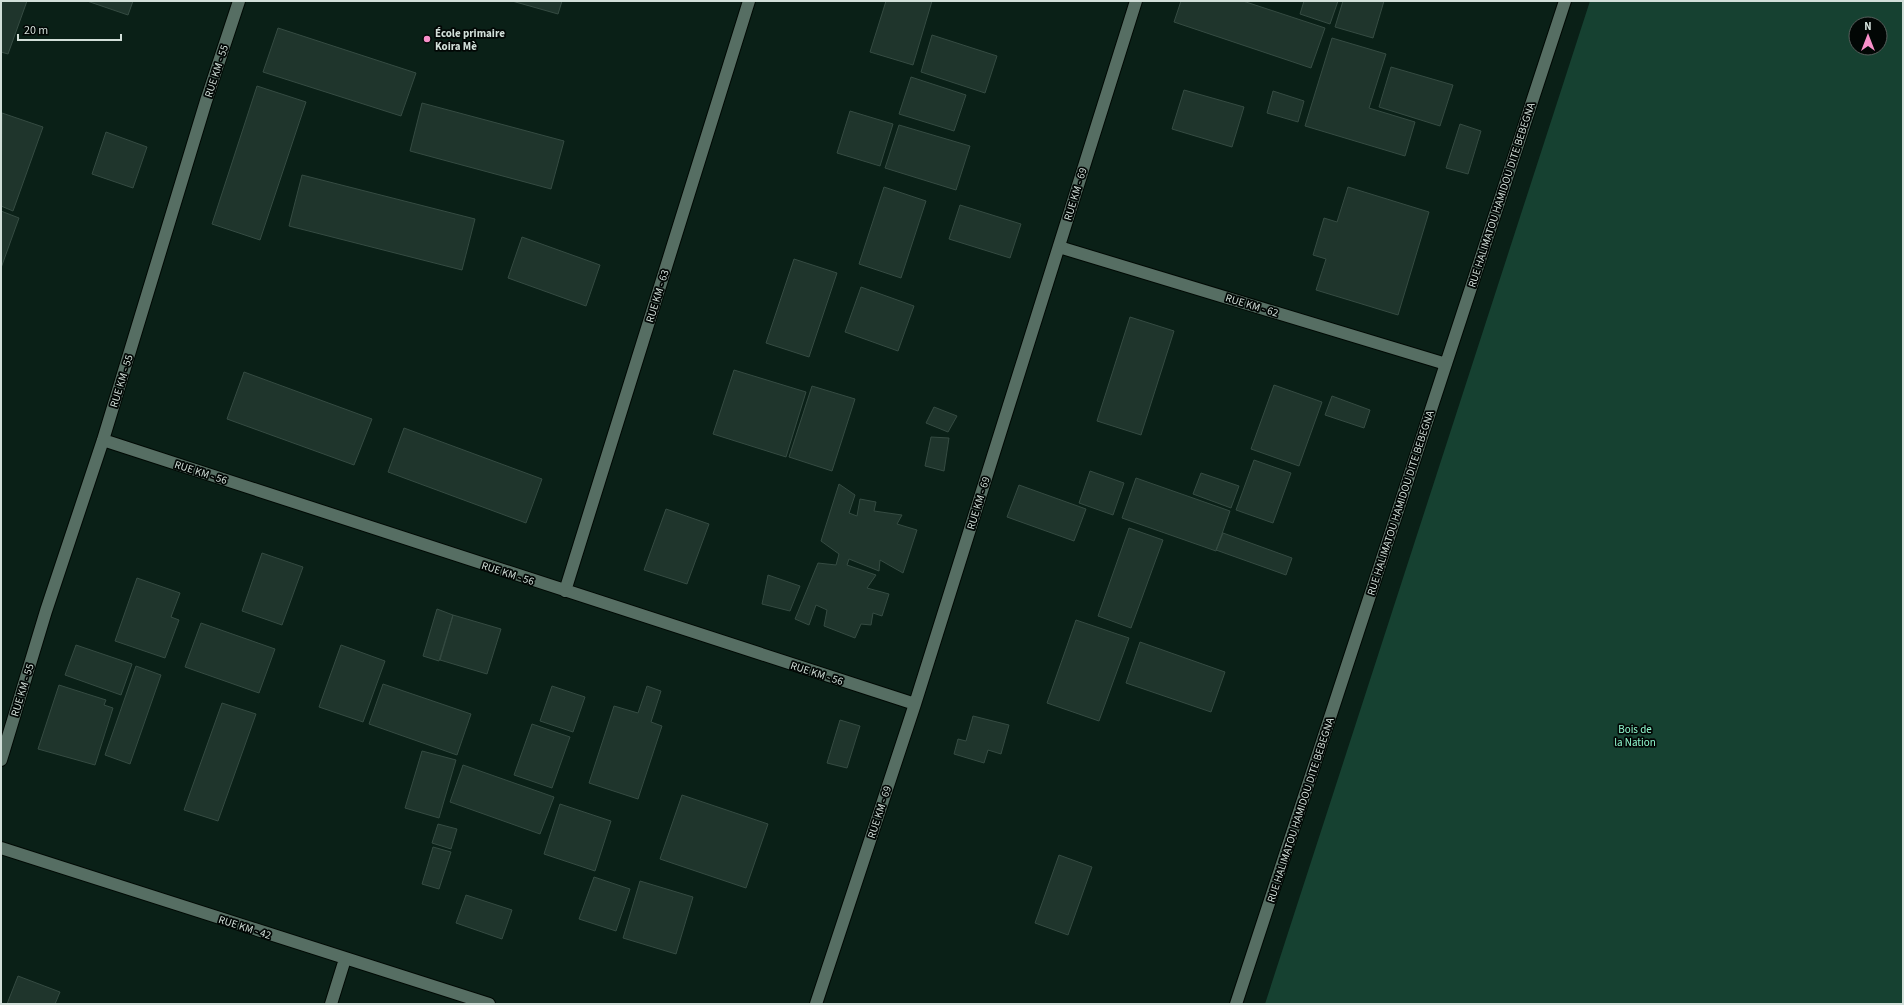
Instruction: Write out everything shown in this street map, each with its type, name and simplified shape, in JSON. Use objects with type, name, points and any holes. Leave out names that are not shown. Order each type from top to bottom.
[{"type":"street","name":"RUE KM - 55","points":[[1,760],[46,611],[103,440],[206,101],[239,1]]},
{"type":"street","name":"RUE KM - 63","points":[[565,591],[749,1]]},
{"type":"street","name":"RUE KM - 69","points":[[816,1004],[915,704],[1136,1]]},
{"type":"street","name":"RUE HALIMATOU HAMIDOU DITE BEBEGNA","points":[[1236,1004],[1565,1]]},
{"type":"street","name":"RUE KM - 62","points":[[1059,246],[1446,364]]},
{"type":"street","name":"RUE KM - 56","points":[[103,440],[915,704]]},
{"type":"street","name":"RUE KM - 42","points":[[1,848],[489,1004]]},
{"type":"street","points":[[331,1004],[345,959]]},
{"type":"green space","name":"Bois de la Nation","points":[[1590,1],[1903,1],[1903,1004],[1265,1004]]},
{"type":"building","points":[[1,1],[27,1],[8,54],[1,52]]},
{"type":"building","points":[[87,1],[133,1],[128,15]]},
{"type":"building","points":[[512,1],[562,1],[558,14]]},
{"type":"building","points":[[886,1],[932,1],[913,65],[870,52]]},
{"type":"building","points":[[1181,1],[1243,1],[1325,28],[1311,68],[1174,22]]},
{"type":"building","points":[[1304,1],[1338,1],[1330,24],[1300,14]]},
{"type":"building","points":[[1343,1],[1384,1],[1373,38],[1335,27]]},
{"type":"building","points":[[278,28],[416,73],[401,116],[263,72]]},
{"type":"building","points":[[932,35],[997,56],[985,93],[921,72]]},
{"type":"building","points":[[1332,38],[1386,54],[1369,108],[1415,122],[1405,156],[1305,126]]},
{"type":"building","points":[[1391,67],[1453,85],[1440,126],[1379,107]]},
{"type":"building","points":[[911,77],[966,95],[954,131],[899,114]]},
{"type":"building","points":[[257,86],[306,102],[260,240],[212,224]]},
{"type":"building","points":[[1184,90],[1244,107],[1232,147],[1172,129]]},
{"type":"building","points":[[1273,91],[1304,101],[1298,122],[1267,113]]},
{"type":"building","points":[[422,103],[564,141],[551,189],[410,151]]},
{"type":"building","points":[[850,111],[893,124],[880,166],[837,153]]},
{"type":"building","points":[[2,113],[43,127],[13,211],[1,206]]},
{"type":"building","points":[[1460,124],[1481,131],[1468,174],[1446,168]]},
{"type":"building","points":[[899,125],[970,146],[956,190],[885,168]]},
{"type":"building","points":[[106,132],[147,147],[133,188],[92,174]]},
{"type":"building","points":[[302,175],[475,219],[462,270],[289,226]]},
{"type":"building","points":[[884,187],[926,201],[901,278],[859,264]]},
{"type":"building","points":[[1348,187],[1429,212],[1398,315],[1316,290],[1326,259],[1313,255],[1324,218],[1337,222]]},
{"type":"building","points":[[960,205],[1021,224],[1010,258],[949,239]]},
{"type":"building","points":[[1,211],[19,218],[1,268]]},
{"type":"building","points":[[522,237],[600,265],[586,306],[508,278]]},
{"type":"building","points":[[794,259],[837,273],[809,357],[766,343]]},
{"type":"building","points":[[861,287],[914,306],[898,351],[845,332]]},
{"type":"building","points":[[1130,317],[1174,331],[1141,435],[1097,421]]},
{"type":"building","points":[[734,370],[806,392],[786,457],[713,434]]},
{"type":"building","points":[[244,372],[372,419],[354,465],[227,419]]},
{"type":"building","points":[[1274,385],[1322,402],[1299,466],[1251,449]]},
{"type":"building","points":[[812,386],[855,399],[832,471],[789,457]]},
{"type":"building","points":[[1332,396],[1370,410],[1364,428],[1325,415]]},
{"type":"building","points":[[934,407],[957,416],[948,432],[926,423]]},
{"type":"building","points":[[404,428],[542,479],[526,523],[388,472]]},
{"type":"building","points":[[931,437],[949,438],[944,471],[925,466]]},
{"type":"building","points":[[1254,460],[1291,473],[1273,523],[1236,510]]},
{"type":"building","points":[[1090,471],[1124,483],[1113,515],[1079,503]]},
{"type":"building","points":[[1201,473],[1239,486],[1231,508],[1193,494]]},
{"type":"building","points":[[1136,478],[1230,511],[1216,551],[1122,518]]},
{"type":"building","points":[[839,484],[855,495],[849,513],[857,516],[860,499],[876,502],[874,511],[902,515],[897,524],[917,530],[903,573],[880,560],[879,571],[849,559],[847,565],[876,575],[867,588],[889,594],[882,616],[873,613],[871,625],[861,624],[855,638],[824,626],[827,610],[816,605],[809,625],[795,619],[818,563],[836,565],[839,554],[821,541]]},
{"type":"building","points":[[1019,485],[1086,509],[1074,541],[1007,517]]},
{"type":"building","points":[[666,509],[709,524],[687,584],[644,570]]},
{"type":"building","points":[[1129,528],[1163,540],[1131,628],[1098,616]]},
{"type":"building","points":[[1223,533],[1292,558],[1286,575],[1216,550]]},
{"type":"building","points":[[262,553],[303,567],[282,625],[242,611]]},
{"type":"building","points":[[768,575],[800,586],[790,611],[762,604]]},
{"type":"building","points":[[137,578],[180,593],[171,617],[179,620],[165,658],[115,641]]},
{"type":"building","points":[[437,609],[453,615],[439,661],[423,656]]},
{"type":"building","points":[[453,615],[501,629],[487,674],[440,660]]},
{"type":"building","points":[[1076,620],[1129,638],[1099,721],[1047,703]]},
{"type":"building","points":[[201,623],[275,649],[259,693],[185,667]]},
{"type":"building","points":[[1140,642],[1225,672],[1211,712],[1126,683]]},
{"type":"building","points":[[76,645],[132,664],[121,695],[65,675]]},
{"type":"building","points":[[341,645],[385,661],[363,722],[319,707]]},
{"type":"building","points":[[136,666],[161,675],[130,764],[105,755]]},
{"type":"building","points":[[383,684],[471,714],[457,755],[369,724]]},
{"type":"building","points":[[59,685],[106,700],[104,705],[113,708],[95,765],[38,749]]},
{"type":"building","points":[[552,686],[585,697],[573,732],[540,721]]},
{"type":"building","points":[[647,686],[661,691],[651,722],[662,726],[638,799],[589,783],[614,706],[638,713]]},
{"type":"building","points":[[222,703],[256,714],[218,821],[184,810]]},
{"type":"building","points":[[973,716],[1009,725],[1001,754],[988,750],[984,763],[954,754],[958,739],[966,741]]},
{"type":"building","points":[[840,720],[860,726],[847,768],[827,763]]},
{"type":"building","points":[[532,724],[570,737],[552,788],[514,775]]},
{"type":"building","points":[[422,751],[456,760],[439,818],[405,808]]},
{"type":"building","points":[[463,765],[554,797],[540,834],[450,802]]},
{"type":"building","points":[[682,795],[768,824],[746,888],[660,859]]},
{"type":"building","points":[[560,804],[611,821],[595,871],[544,854]]},
{"type":"building","points":[[438,824],[457,829],[451,849],[432,843]]},
{"type":"building","points":[[433,847],[451,852],[439,889],[422,884]]},
{"type":"building","points":[[1059,855],[1092,867],[1068,935],[1035,923]]},
{"type":"building","points":[[594,877],[630,889],[616,931],[579,919]]},
{"type":"building","points":[[640,881],[693,897],[676,954],[623,938]]},
{"type":"building","points":[[466,895],[512,910],[502,939],[456,923]]},
{"type":"building","points":[[18,976],[60,992],[55,1004],[7,1004]]},
{"type":"place","name":"École primaire Koira Mè","points":[[427,39]]}]
